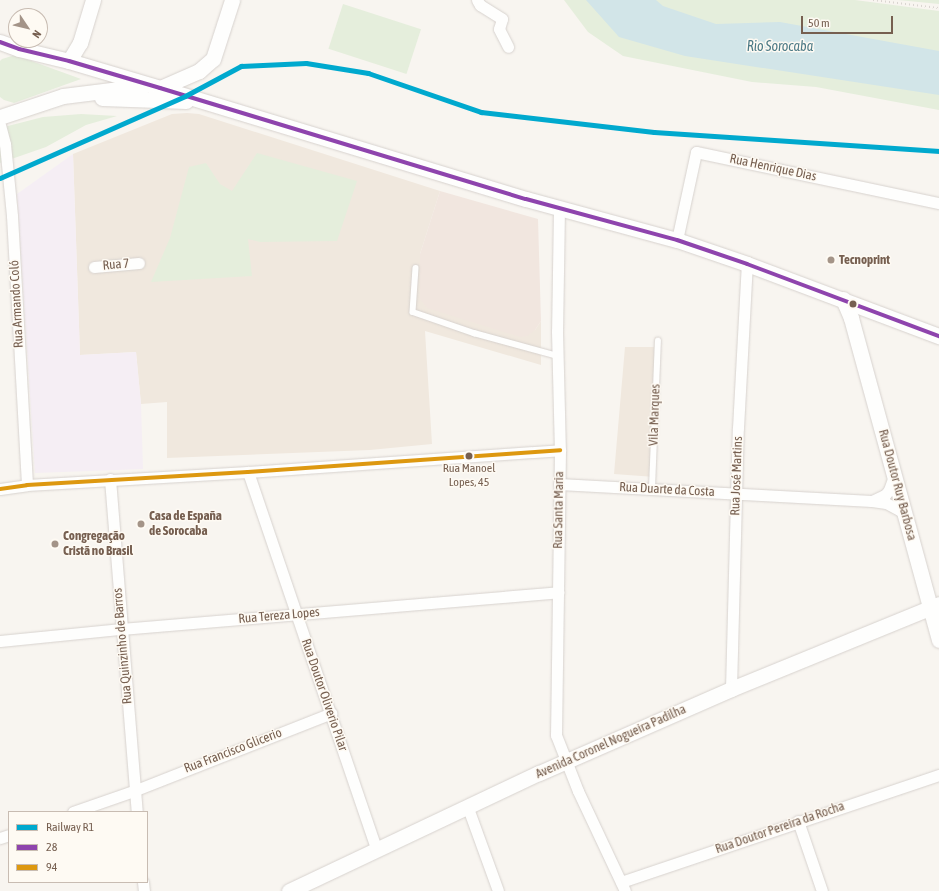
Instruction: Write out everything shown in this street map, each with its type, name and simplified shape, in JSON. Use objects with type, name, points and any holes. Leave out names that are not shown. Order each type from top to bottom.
[{"type":"main road","points":[[69,61],[80,43],[93,0]]},
{"type":"main road","points":[[201,101],[192,84],[199,71],[213,59],[232,0]]},
{"type":"main road","points":[[0,42],[19,49],[69,61],[154,86],[559,208],[677,240],[843,299],[939,336]]},
{"type":"main road","points":[[0,51],[19,49]]},
{"type":"main road","points":[[0,117],[63,96],[154,86],[199,71]]},
{"type":"main road","points":[[63,96],[172,102],[201,101]]},
{"type":"main road","name":"Rua Doutor Ruy Barbosa","points":[[843,299],[848,309],[894,476],[935,606],[939,640]]},
{"type":"main road","points":[[854,330],[858,318],[866,312],[873,311]]},
{"type":"main road","name":"Avenida Coronel Nogueira Padilha","points":[[289,891],[566,762],[730,689],[935,606]]},
{"type":"street","points":[[477,0],[480,5],[502,19],[499,29],[508,47]]},
{"type":"street","name":"Rua Armando Coló","points":[[0,125],[5,144],[12,216],[27,485]]},
{"type":"street","name":"Rua Henrique Dias","points":[[677,240],[696,152],[939,203]]},
{"type":"street","name":"Rua Santa Maria","points":[[559,208],[558,356],[560,450],[556,735],[566,762],[623,887]]},
{"type":"street","name":"Rua 7","points":[[94,267],[139,263]]},
{"type":"street","name":"Rua José Martins","points":[[730,689],[736,493],[747,264]]},
{"type":"street","points":[[0,489],[27,485],[110,479],[248,472],[560,450]]},
{"type":"street","name":"Rua Doutor Oliverio Pilar","points":[[248,472],[377,850]]},
{"type":"street","points":[[872,501],[879,499],[889,490],[894,476]]},
{"type":"street","name":"Rua Quinzinho de Barros","points":[[110,479],[137,811]]},
{"type":"street","name":"Rua Duarte da Costa","points":[[559,484],[872,501],[890,504],[906,513]]},
{"type":"street","name":"Rua Tereza Lopes","points":[[0,642],[121,629],[558,592]]},
{"type":"street","name":"Rua Francisco Glicerio","points":[[76,811],[136,790],[331,713]]},
{"type":"street","name":"Rua Doutor Pereira da Rocha","points":[[623,887],[798,821],[939,774]]},
{"type":"street","points":[[468,808],[498,891]]},
{"type":"street","points":[[798,821],[822,891]]},
{"type":"lane","points":[[416,268],[413,312],[474,333],[558,356]]},
{"type":"lane","name":"Vila Marques","points":[[652,488],[658,341]]},
{"type":"path","points":[[873,0],[939,8]]},
{"type":"shaded area","points":[[172,114],[199,114],[440,191],[420,254],[535,330],[541,321],[541,365],[425,331],[432,444],[370,450],[167,458],[167,402],[141,404],[136,352],[80,355],[73,154]]},
{"type":"shaded area","points":[[73,154],[80,355],[136,352],[141,404],[143,469],[35,473],[17,194]]},
{"type":"shaded area","points":[[440,191],[538,219],[541,321],[535,330],[527,336],[520,337],[427,308],[420,299],[420,254]]},
{"type":"shaded area","points":[[655,337],[661,338],[655,477],[614,474],[625,347],[654,347]]},
{"type":"green space","points":[[564,0],[855,0],[939,11],[939,110],[816,87],[752,82],[623,56],[588,32]]},
{"type":"green space","points":[[898,0],[939,0],[939,4]]},
{"type":"green space","points":[[343,4],[421,29],[406,74],[328,49]]},
{"type":"green space","points":[[15,55],[81,79],[14,103],[4,100],[0,97],[0,61]]},
{"type":"green space","points":[[81,114],[117,116],[86,125],[46,147],[0,163],[0,128],[43,117]]},
{"type":"green space","points":[[257,153],[357,181],[337,241],[260,242],[248,239],[252,276],[151,282],[170,238],[189,167],[206,163],[220,184],[232,191]]},
{"type":"water","name":"Rio Sorocaba","points":[[586,0],[656,0],[663,6],[716,24],[780,22],[939,51],[939,95],[685,56],[619,37]]},
{"type":"rail line","name":"R1","points":[[0,178],[185,96],[241,66],[306,63],[368,73],[481,112],[654,132],[939,151]]},
{"type":"transit line","name":"28","points":[[0,42],[19,49],[69,61],[160,88],[526,199],[677,240],[747,264],[939,336]]},
{"type":"transit line","name":"94","points":[[0,489],[27,485],[248,472],[560,450]]},
{"type":"place","name":"Tecnoprint","points":[[831,260]]},
{"type":"place","name":"Rua Manoel Lopes, 45","points":[[469,456]]},
{"type":"place","name":"Casa de España de Sorocaba","points":[[141,524]]},
{"type":"place","name":"Congregação Cristã no Brasil","points":[[55,544]]}]
